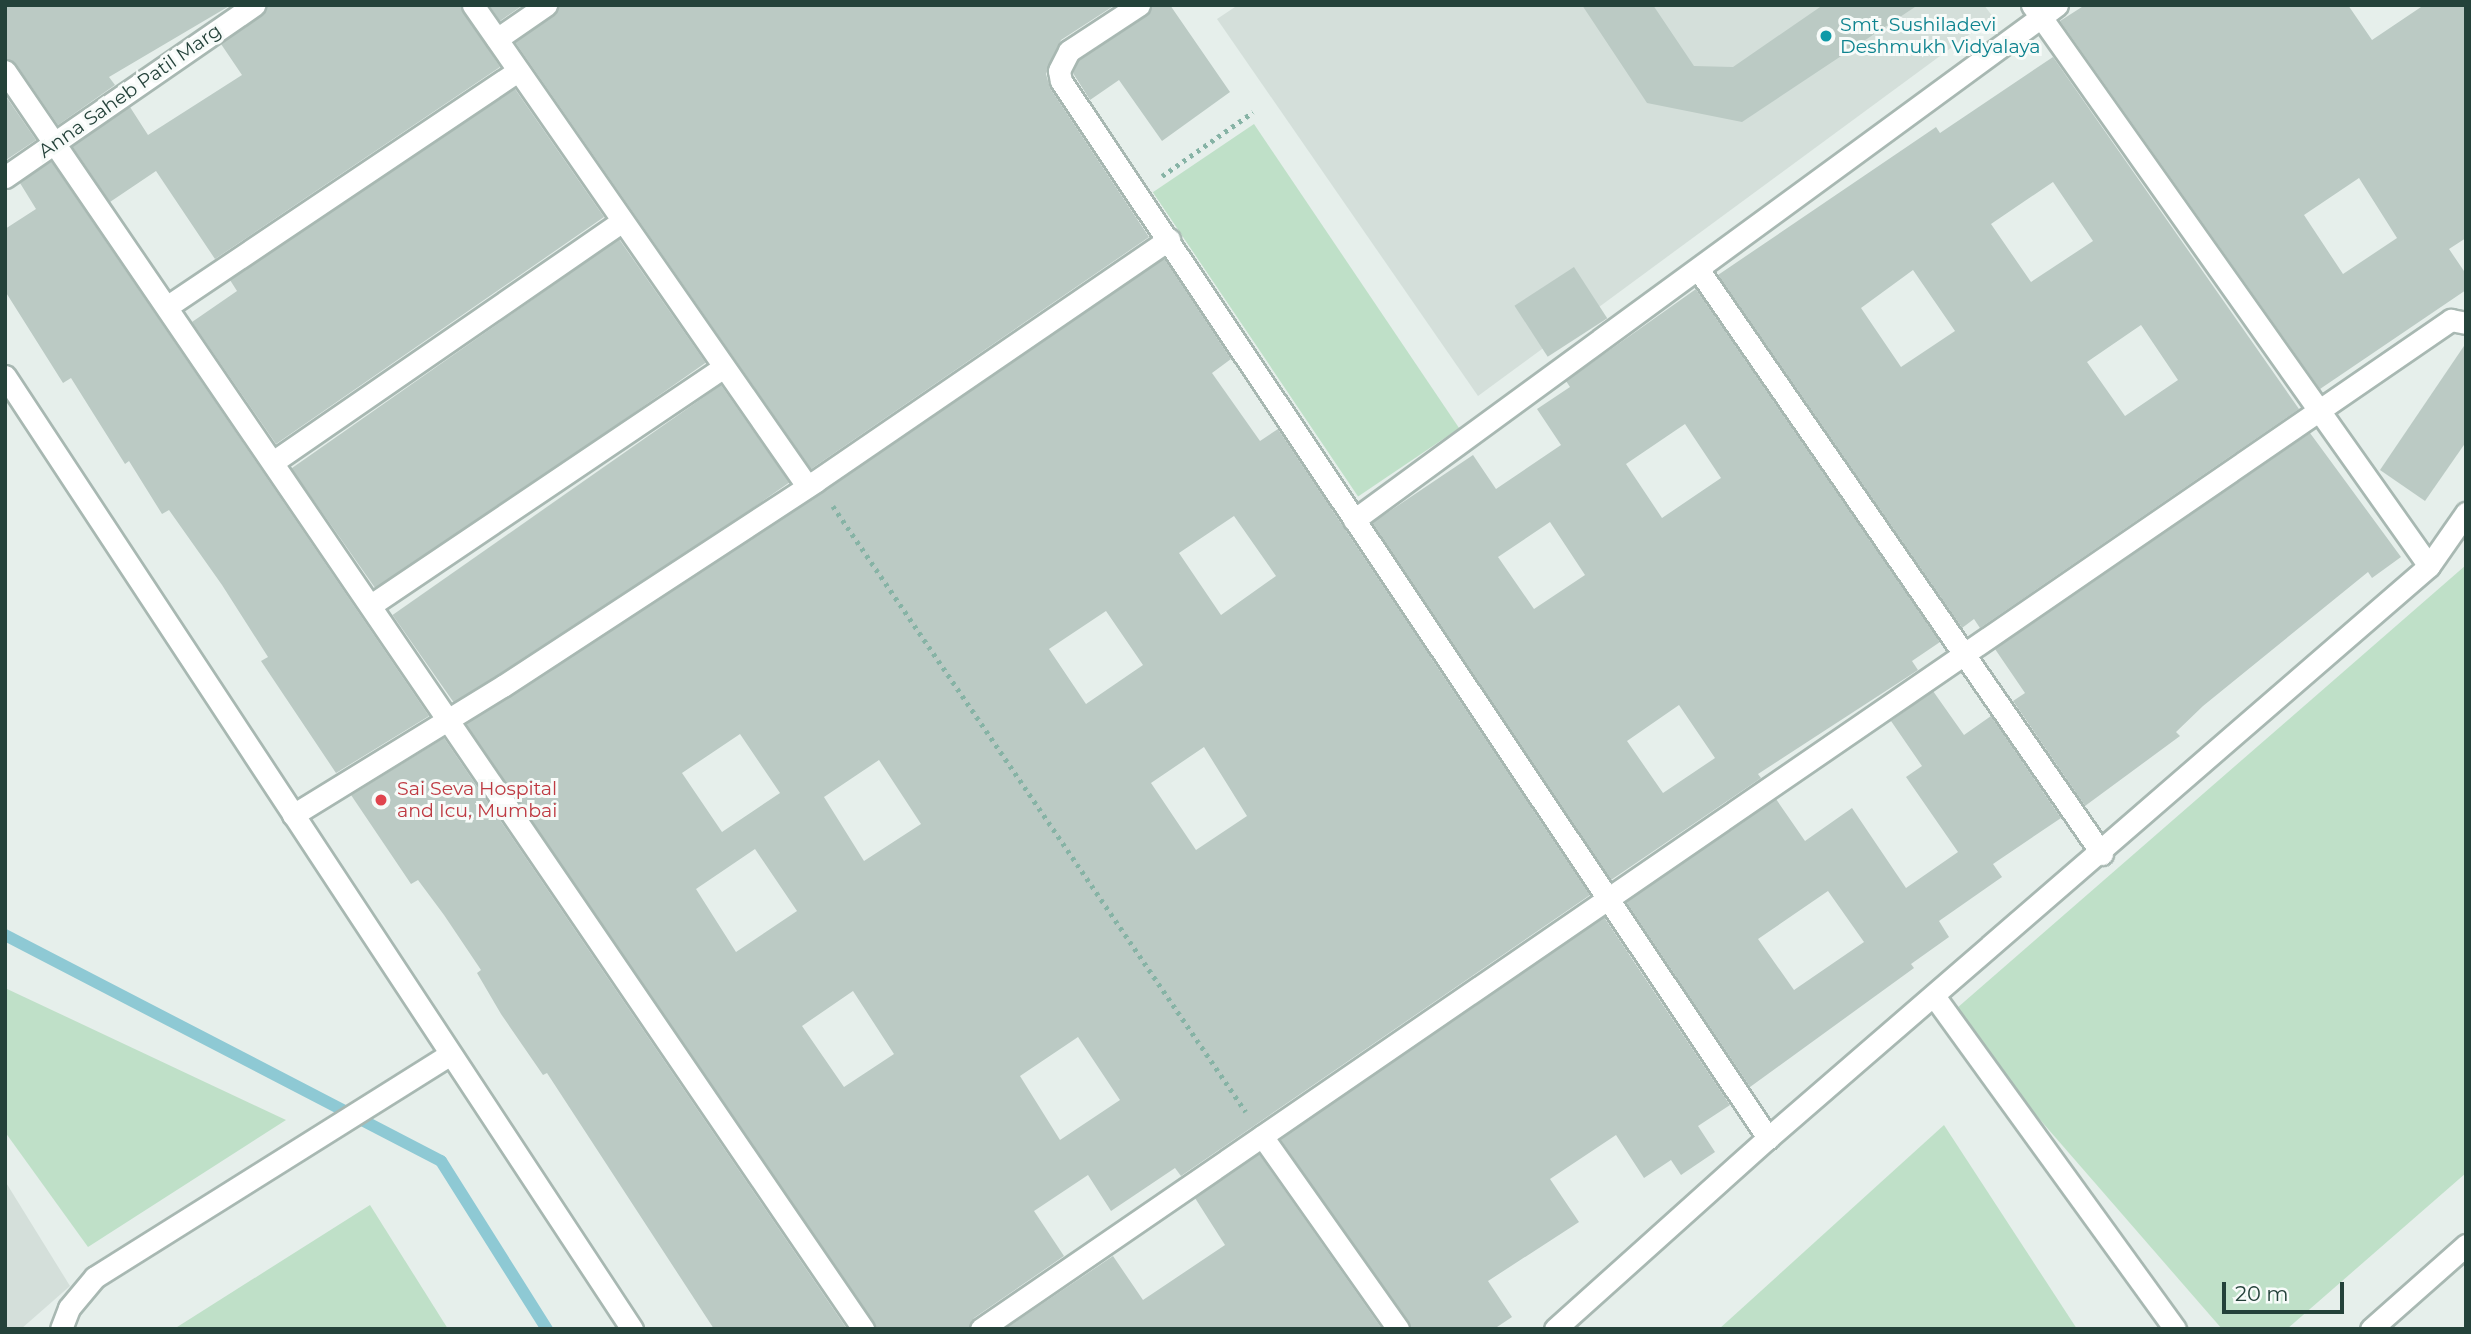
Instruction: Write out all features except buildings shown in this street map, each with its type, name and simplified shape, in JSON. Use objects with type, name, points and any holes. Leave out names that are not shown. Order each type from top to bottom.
[{"type":"street","name":"Anna Saheb Patil Marg","points":[[5,177],[254,5]]},
{"type":"street","points":[[472,5],[722,368],[812,484]]},
{"type":"street","points":[[497,39],[546,5]]},
{"type":"street","points":[[1139,5],[1069,51],[1059,71],[1061,81],[1169,239],[1353,520],[1610,898],[1768,1138]]},
{"type":"street","points":[[1353,520],[1698,269],[2043,9],[2317,412],[2429,566]]},
{"type":"street","points":[[5,71],[168,306],[863,1329]]},
{"type":"street","points":[[168,306],[518,71]]},
{"type":"street","points":[[273,462],[622,221]]},
{"type":"street","points":[[293,815],[449,719],[812,484],[1169,239]]},
{"type":"street","points":[[1698,269],[2102,853]]},
{"type":"street","points":[[981,1329],[2451,320],[2466,323]]},
{"type":"street","points":[[371,605],[722,368]]},
{"type":"street","points":[[5,376],[632,1329]]},
{"type":"street","points":[[1555,1329],[1768,1138],[2102,853],[2429,566],[2466,513]]},
{"type":"street","points":[[1934,996],[2175,1329]]},
{"type":"street","points":[[61,1329],[69,1308],[95,1277],[341,1126],[450,1054]]},
{"type":"street","points":[[1262,1136],[1398,1329]]},
{"type":"street","points":[[2371,1329],[2466,1245]]},
{"type":"path","points":[[1137,193],[1253,112]]},
{"type":"path","points":[[812,484],[1262,1136]]},
{"type":"shaded area","points":[[1238,5],[1984,5],[1993,17],[1478,396],[1217,19]]},
{"type":"shaded area","points":[[5,1181],[70,1286],[21,1329],[5,1329]]},
{"type":"green space","points":[[1254,124],[1459,428],[1358,496],[1153,192]]},
{"type":"green space","points":[[2466,565],[2466,1173],[2287,1329],[2222,1329],[1949,1015]]},
{"type":"green space","points":[[5,988],[286,1120],[88,1247],[5,1132]]},
{"type":"green space","points":[[1944,1125],[2077,1329],[1719,1329]]},
{"type":"green space","points":[[370,1205],[448,1329],[174,1329]]},
{"type":"waterway","points":[[5,935],[441,1161],[547,1329]]},
{"type":"place","name":"Smt. Sushiladevi Deshmukh Vidyalaya","points":[[1826,36]]},
{"type":"place","name":"Sai Seva Hospital and Icu, Mumbai","points":[[381,800]]}]
